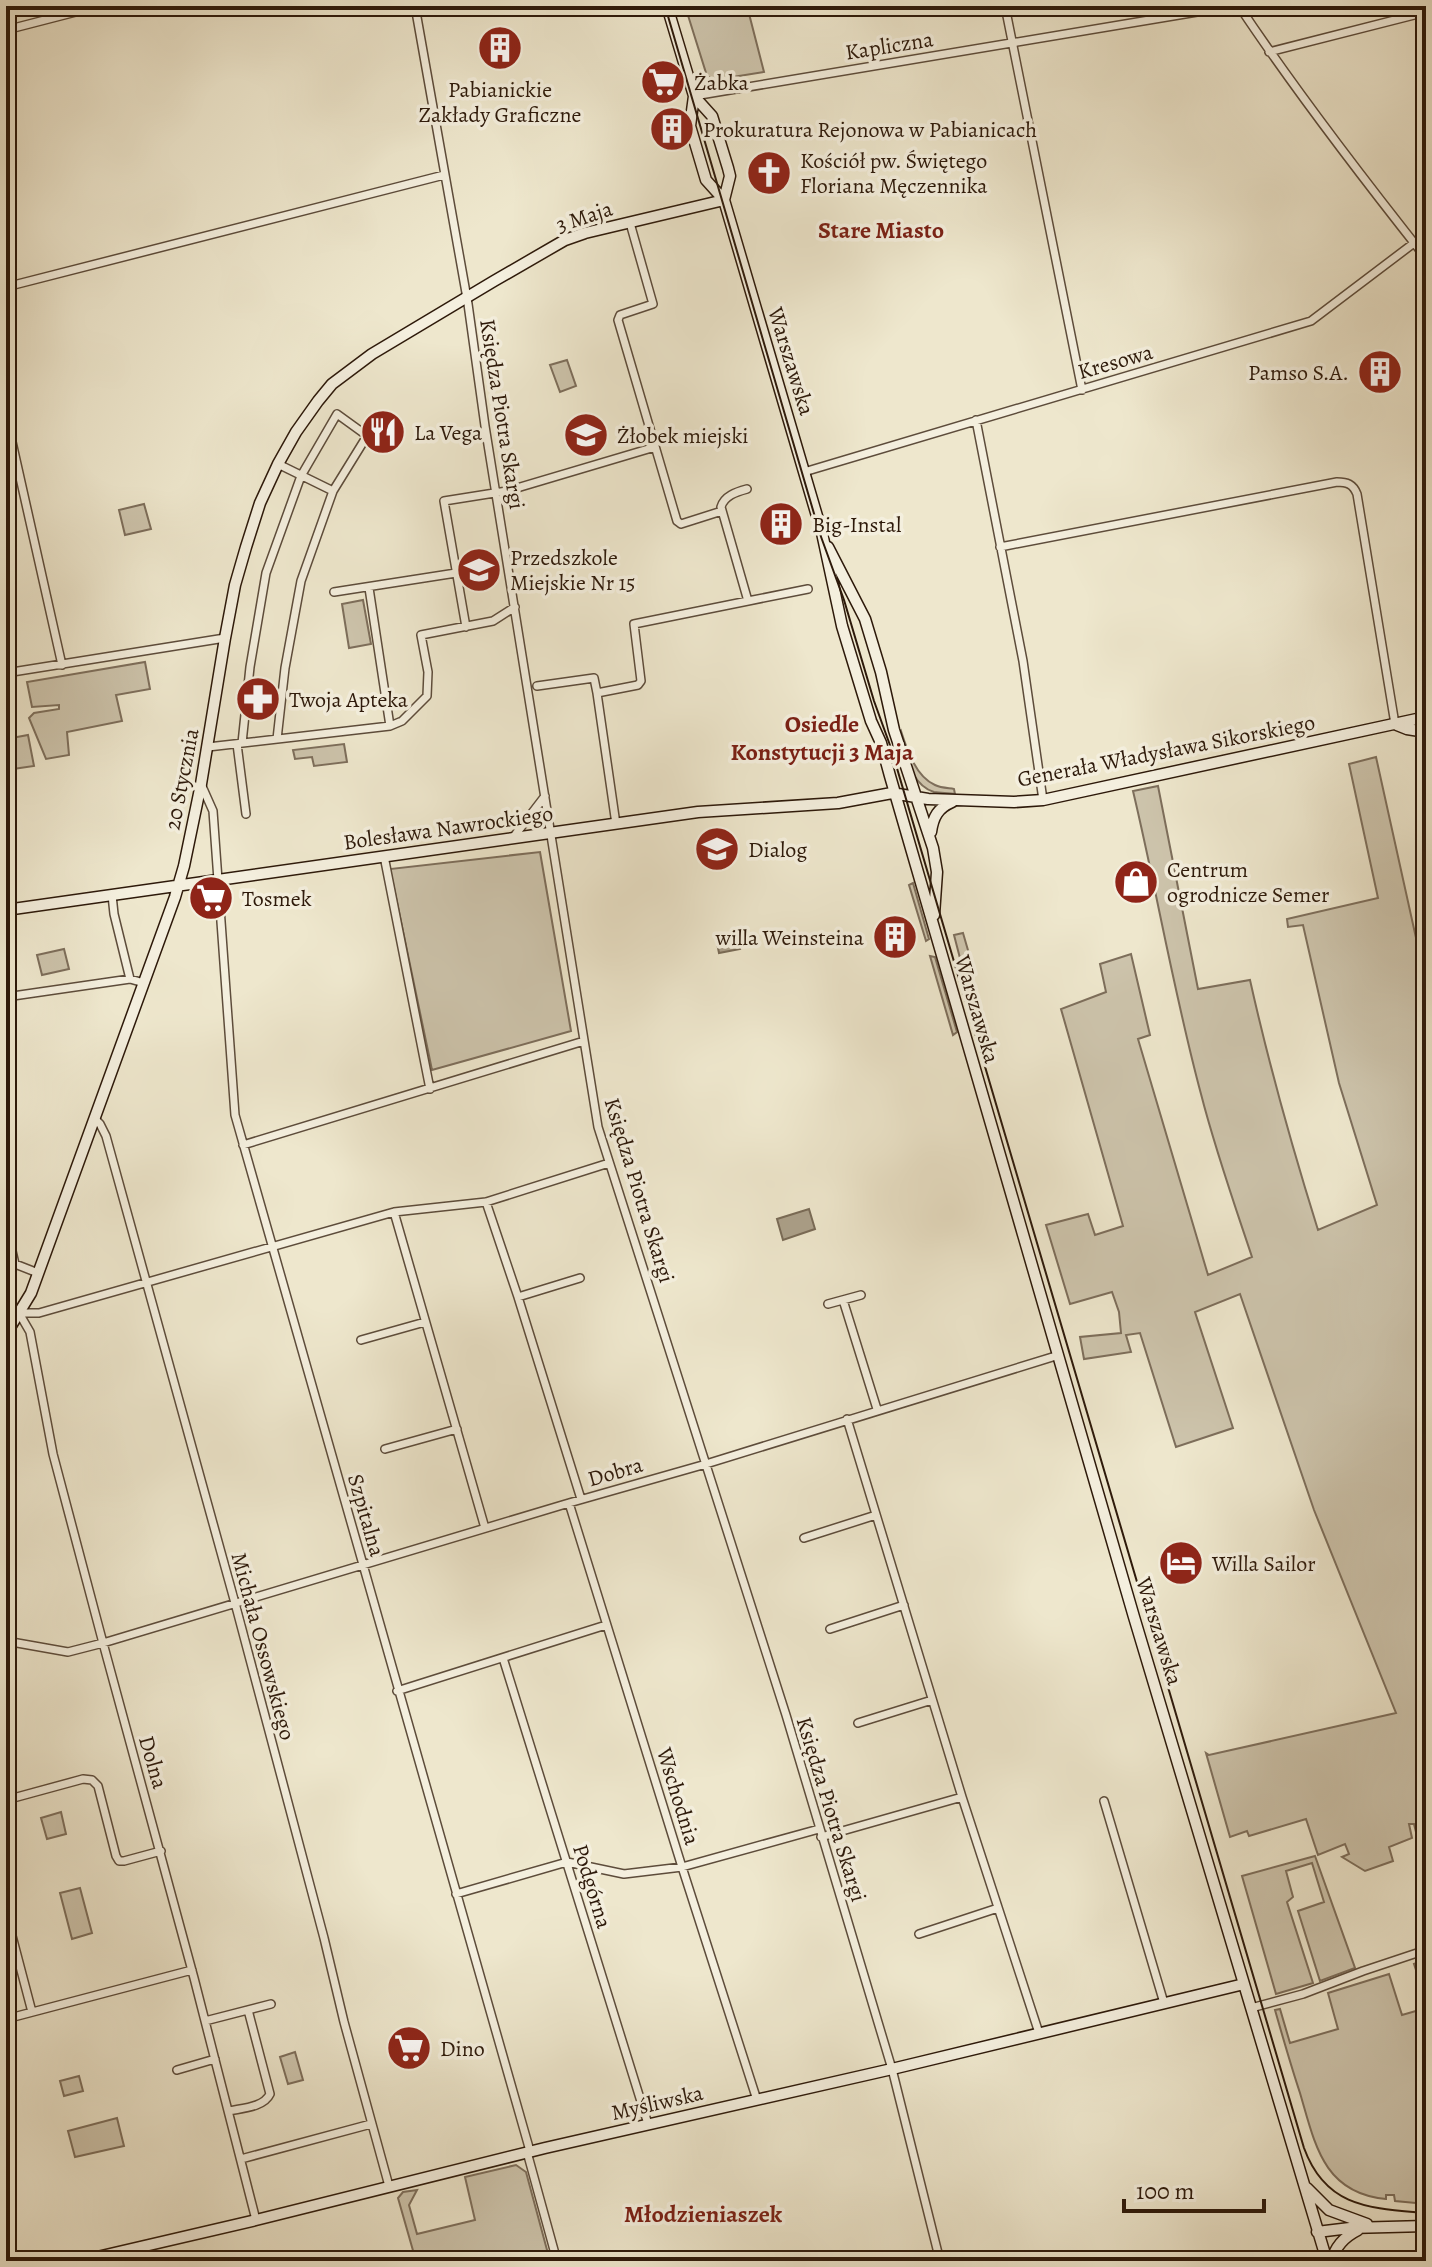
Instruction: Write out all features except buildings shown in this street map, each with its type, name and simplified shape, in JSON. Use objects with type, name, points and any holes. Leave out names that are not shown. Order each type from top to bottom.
[{"type":"street","points":[[6,30],[99,6]]},
{"type":"street","name":"Księdza Piotra Skargi","points":[[415,6],[467,297],[598,1127],[786,1715],[892,2069],[940,2261]]},
{"type":"street","name":"Warszawska","points":[[667,6],[694,96],[690,126],[706,180],[724,200],[822,533],[842,626],[871,721],[881,743],[1134,1617],[1317,2232],[1329,2261]]},
{"type":"street","points":[[1005,6],[1082,390]]},
{"type":"street","points":[[1236,6],[1426,258]]},
{"type":"street","name":"Kapliczna","points":[[694,96],[1236,6]]},
{"type":"street","points":[[1269,52],[1426,12]]},
{"type":"street","name":"Warszawska","points":[[694,96],[712,116],[730,176],[724,200]]},
{"type":"street","points":[[6,287],[444,175]]},
{"type":"street","name":"3 Maja","points":[[467,297],[565,240],[724,200]]},
{"type":"street","points":[[630,223],[653,304],[620,315],[618,320],[679,523],[722,511]]},
{"type":"street","name":"Kresowa","points":[[804,472],[1311,321],[1414,243]]},
{"type":"street","name":"20 Stycznia","points":[[6,1334],[31,1293],[179,885],[208,747],[235,585],[260,503],[296,432],[332,384],[372,354],[467,297]]},
{"type":"street","points":[[246,814],[239,743],[264,583],[301,476],[337,414],[366,435]]},
{"type":"street","points":[[6,415],[62,665]]},
{"type":"street","points":[[976,420],[1023,661],[1043,800]]},
{"type":"street","points":[[277,739],[285,668],[301,581],[333,491],[375,423]]},
{"type":"street","points":[[466,627],[444,501],[497,493],[655,447]]},
{"type":"street","points":[[278,464],[333,491]]},
{"type":"street","points":[[1000,547],[1337,482],[1348,483],[1357,494],[1395,724]]},
{"type":"street","points":[[747,489],[732,494],[723,502],[722,511],[748,601]]},
{"type":"street","name":"Warszawska","points":[[822,533],[866,622],[891,721],[931,840],[936,863],[933,910],[936,937]]},
{"type":"street","points":[[334,592],[456,573]]},
{"type":"street","points":[[369,588],[390,726]]},
{"type":"street","points":[[597,693],[641,684],[634,624],[808,589]]},
{"type":"street","points":[[208,747],[390,726],[402,721],[427,696],[428,672],[421,635],[493,621],[515,607]]},
{"type":"street","points":[[6,673],[225,638]]},
{"type":"street","points":[[537,686],[594,678],[616,824]]},
{"type":"street","name":"Generała Władysława Sikorskiego","points":[[895,793],[916,798],[958,800],[1043,800],[1426,717]]},
{"type":"street","name":"Generała Władysława Sikorskiego","points":[[1395,724],[1426,732]]},
{"type":"street","name":"Szpitalna","points":[[201,784],[213,811],[235,1115],[529,2152],[557,2261]]},
{"type":"street","name":"Bolesława Nawrockiego","points":[[6,910],[698,812],[838,803],[895,793]]},
{"type":"street","points":[[512,839],[545,796]]},
{"type":"street","points":[[931,840],[936,813],[958,800]]},
{"type":"street","points":[[384,856],[430,1089]]},
{"type":"street","points":[[112,895],[130,979]]},
{"type":"street","points":[[6,997],[130,979],[144,983]]},
{"type":"street","points":[[243,1145],[584,1041]]},
{"type":"street","name":"Michała Ossowskiego","points":[[95,1119],[106,1136],[235,1603],[389,2186]]},
{"type":"street","points":[[19,1313],[39,1313],[394,1212],[486,1202],[609,1163]]},
{"type":"street","points":[[486,1202],[581,1499]]},
{"type":"street","points":[[394,1212],[485,1528]]},
{"type":"street","points":[[6,1225],[15,1264],[38,1273]]},
{"type":"street","points":[[518,1297],[580,1278]]},
{"type":"street","points":[[828,1304],[861,1295]]},
{"type":"street","points":[[843,1300],[877,1409]]},
{"type":"street","name":"Dolna","points":[[19,1313],[30,1332],[53,1454],[161,1851],[256,2220]]},
{"type":"street","points":[[361,1340],[425,1322]]},
{"type":"street","name":"Dobra","points":[[6,1641],[68,1652],[103,1643],[706,1464],[1059,1355]]},
{"type":"street","points":[[847,1419],[962,1797],[1039,2033]]},
{"type":"street","points":[[385,1449],[457,1429]]},
{"type":"street","name":"Wschodnia","points":[[569,1503],[757,2100]]},
{"type":"street","points":[[804,1538],[876,1515]]},
{"type":"street","points":[[830,1629],[904,1605]]},
{"type":"street","points":[[397,1691],[606,1625]]},
{"type":"street","name":"Podgórna","points":[[503,1658],[648,2124]]},
{"type":"street","points":[[858,1723],[932,1700]]},
{"type":"street","points":[[6,1800],[83,1779],[92,1780],[98,1786],[119,1861],[161,1851]]},
{"type":"street","points":[[456,1894],[567,1862],[624,1874],[682,1867],[962,1797]]},
{"type":"street","points":[[1104,1801],[1164,2003]]},
{"type":"street","points":[[919,1934],[998,1908]]},
{"type":"street","points":[[6,1913],[32,2012]]},
{"type":"street","points":[[1251,2008],[1303,1994],[1426,1950]]},
{"type":"street","points":[[6,2019],[192,1970]]},
{"type":"street","name":"Myśliwska","points":[[80,2261],[1244,1984]]},
{"type":"street","points":[[205,2021],[271,2004]]},
{"type":"street","points":[[229,2111],[262,2103],[270,2094],[248,2010]]},
{"type":"street","points":[[177,2070],[215,2059]]},
{"type":"street","points":[[241,2159],[371,2124]]},
{"type":"street","points":[[1301,2178],[1315,2198],[1329,2210],[1376,2228]]},
{"type":"street","points":[[1317,2232],[1426,2226]]},
{"type":"street","points":[[1329,2261],[1343,2239],[1362,2228]]},
{"type":"street","points":[[141,2246],[145,2261]]},
{"type":"shaded area","points":[[690,6],[718,6],[720,11],[747,6],[764,72],[714,80],[707,76],[686,9]]},
{"type":"shaded area","points":[[567,360],[576,386],[560,392],[550,365]]},
{"type":"shaded area","points":[[144,504],[151,529],[125,535],[119,510]]},
{"type":"shaded area","points":[[363,600],[371,644],[349,648],[342,604]]},
{"type":"shaded area","points":[[145,662],[150,689],[116,695],[122,721],[67,732],[69,755],[46,759],[29,718],[34,713],[59,709],[59,705],[32,707],[27,682]]},
{"type":"shaded area","points":[[901,731],[913,762],[923,776],[937,786],[954,789],[955,794],[934,792],[920,783],[903,752],[898,736]]},
{"type":"shaded area","points":[[28,735],[34,766],[6,770],[6,739]]},
{"type":"shaded area","points":[[344,744],[347,762],[314,766],[312,757],[295,759],[293,750]]},
{"type":"shaded area","points":[[1376,757],[1426,983],[1426,1832],[1417,1836],[1414,1824],[1409,1824],[1412,1838],[1389,1847],[1393,1861],[1365,1871],[1342,1857],[1349,1854],[1345,1844],[1318,1855],[1306,1819],[1249,1836],[1247,1831],[1230,1837],[1206,1753],[1209,1755],[1396,1713],[1314,1510],[1240,1294],[1195,1312],[1233,1428],[1176,1447],[1140,1333],[1126,1335],[1131,1352],[1084,1359],[1080,1337],[1121,1333],[1119,1312],[1112,1292],[1070,1304],[1046,1225],[1088,1214],[1095,1235],[1123,1226],[1061,1009],[1106,992],[1100,964],[1131,954],[1150,1035],[1138,1039],[1208,1275],[1252,1257],[1212,1135],[1191,1056],[1133,791],[1158,786],[1198,989],[1250,980],[1281,1106],[1318,1230],[1377,1205],[1339,1083],[1303,925],[1288,927],[1287,919],[1378,898],[1349,764]]},
{"type":"shaded area","points":[[540,852],[571,1031],[432,1070],[390,869]]},
{"type":"shaded area","points":[[913,883],[929,939],[926,941],[909,885]]},
{"type":"shaded area","points":[[735,932],[740,949],[719,953],[716,938]]},
{"type":"shaded area","points":[[963,933],[972,964],[965,966],[972,988],[968,989],[954,935]]},
{"type":"shaded area","points":[[64,949],[69,969],[42,975],[37,955]]},
{"type":"shaded area","points":[[930,956],[935,957],[957,1032],[953,1035]]},
{"type":"shaded area","points":[[809,1209],[815,1229],[783,1240],[777,1219]]},
{"type":"shaded area","points":[[61,1812],[66,1834],[47,1839],[41,1818]]},
{"type":"shaded area","points":[[1315,1856],[1355,1968],[1320,1981],[1298,1911],[1324,1902],[1312,1863],[1286,1871],[1293,1897],[1287,1902],[1313,1983],[1276,1994],[1242,1876]]},
{"type":"shaded area","points":[[80,1888],[92,1933],[72,1939],[60,1893]]},
{"type":"shaded area","points":[[1426,1960],[1426,2001],[1414,1964]]},
{"type":"shaded area","points":[[1389,1974],[1402,2015],[1426,2008],[1426,2057],[1417,2060],[1426,2096],[1426,2204],[1395,2201],[1394,2195],[1386,2195],[1386,2199],[1365,2195],[1335,2176],[1317,2147],[1275,2010],[1280,2009],[1290,2043],[1338,2029],[1328,1993]]},
{"type":"shaded area","points":[[295,2052],[303,2080],[288,2084],[280,2057]]},
{"type":"shaded area","points":[[79,2076],[83,2091],[64,2096],[60,2081]]},
{"type":"shaded area","points":[[117,2118],[124,2146],[75,2157],[68,2131]]},
{"type":"shaded area","points":[[516,2165],[526,2172],[550,2261],[416,2261],[398,2198],[403,2192],[417,2190],[409,2205],[417,2234],[475,2220],[465,2177]]},
{"type":"tram line","points":[[665,6],[820,534],[891,748],[1304,2148],[1324,2183],[1338,2194],[1369,2206],[1426,2213]]},
{"type":"place","name":"Pabianickie Zakłady Graficzne","points":[[500,48]]},
{"type":"place","name":"Żabka","points":[[663,82]]},
{"type":"place","name":"Prokuratura Rejonowa w Pabianicach","points":[[672,129]]},
{"type":"place","name":"Kościół pw. Świętego Floriana Męczennika","points":[[769,173]]},
{"type":"place","name":"Pamso S.A.","points":[[1380,372]]},
{"type":"place","name":"La Vega","points":[[383,432]]},
{"type":"place","name":"Żłobek miejski","points":[[586,435]]},
{"type":"place","name":"Big-Instal","points":[[781,524]]},
{"type":"place","name":"Przedszkole Miejskie Nr 15","points":[[479,570]]},
{"type":"place","name":"Twoja Apteka","points":[[258,699]]},
{"type":"place","name":"Dialog","points":[[717,849]]},
{"type":"place","name":"Centrum ogrodnicze Semer","points":[[1136,882]]},
{"type":"place","name":"Tosmek","points":[[211,898]]},
{"type":"place","name":"willa Weinsteina","points":[[895,937]]},
{"type":"place","name":"Willa Sailor","points":[[1181,1563]]},
{"type":"place","name":"Dino","points":[[409,2048]]},
{"type":"district","name":"Stare Miasto","points":[[881,230]]},
{"type":"district","name":"Osiedle Konstytucji 3 Maja","points":[[822,738]]},
{"type":"district","name":"Młodzieniaszek","points":[[703,2214]]}]
